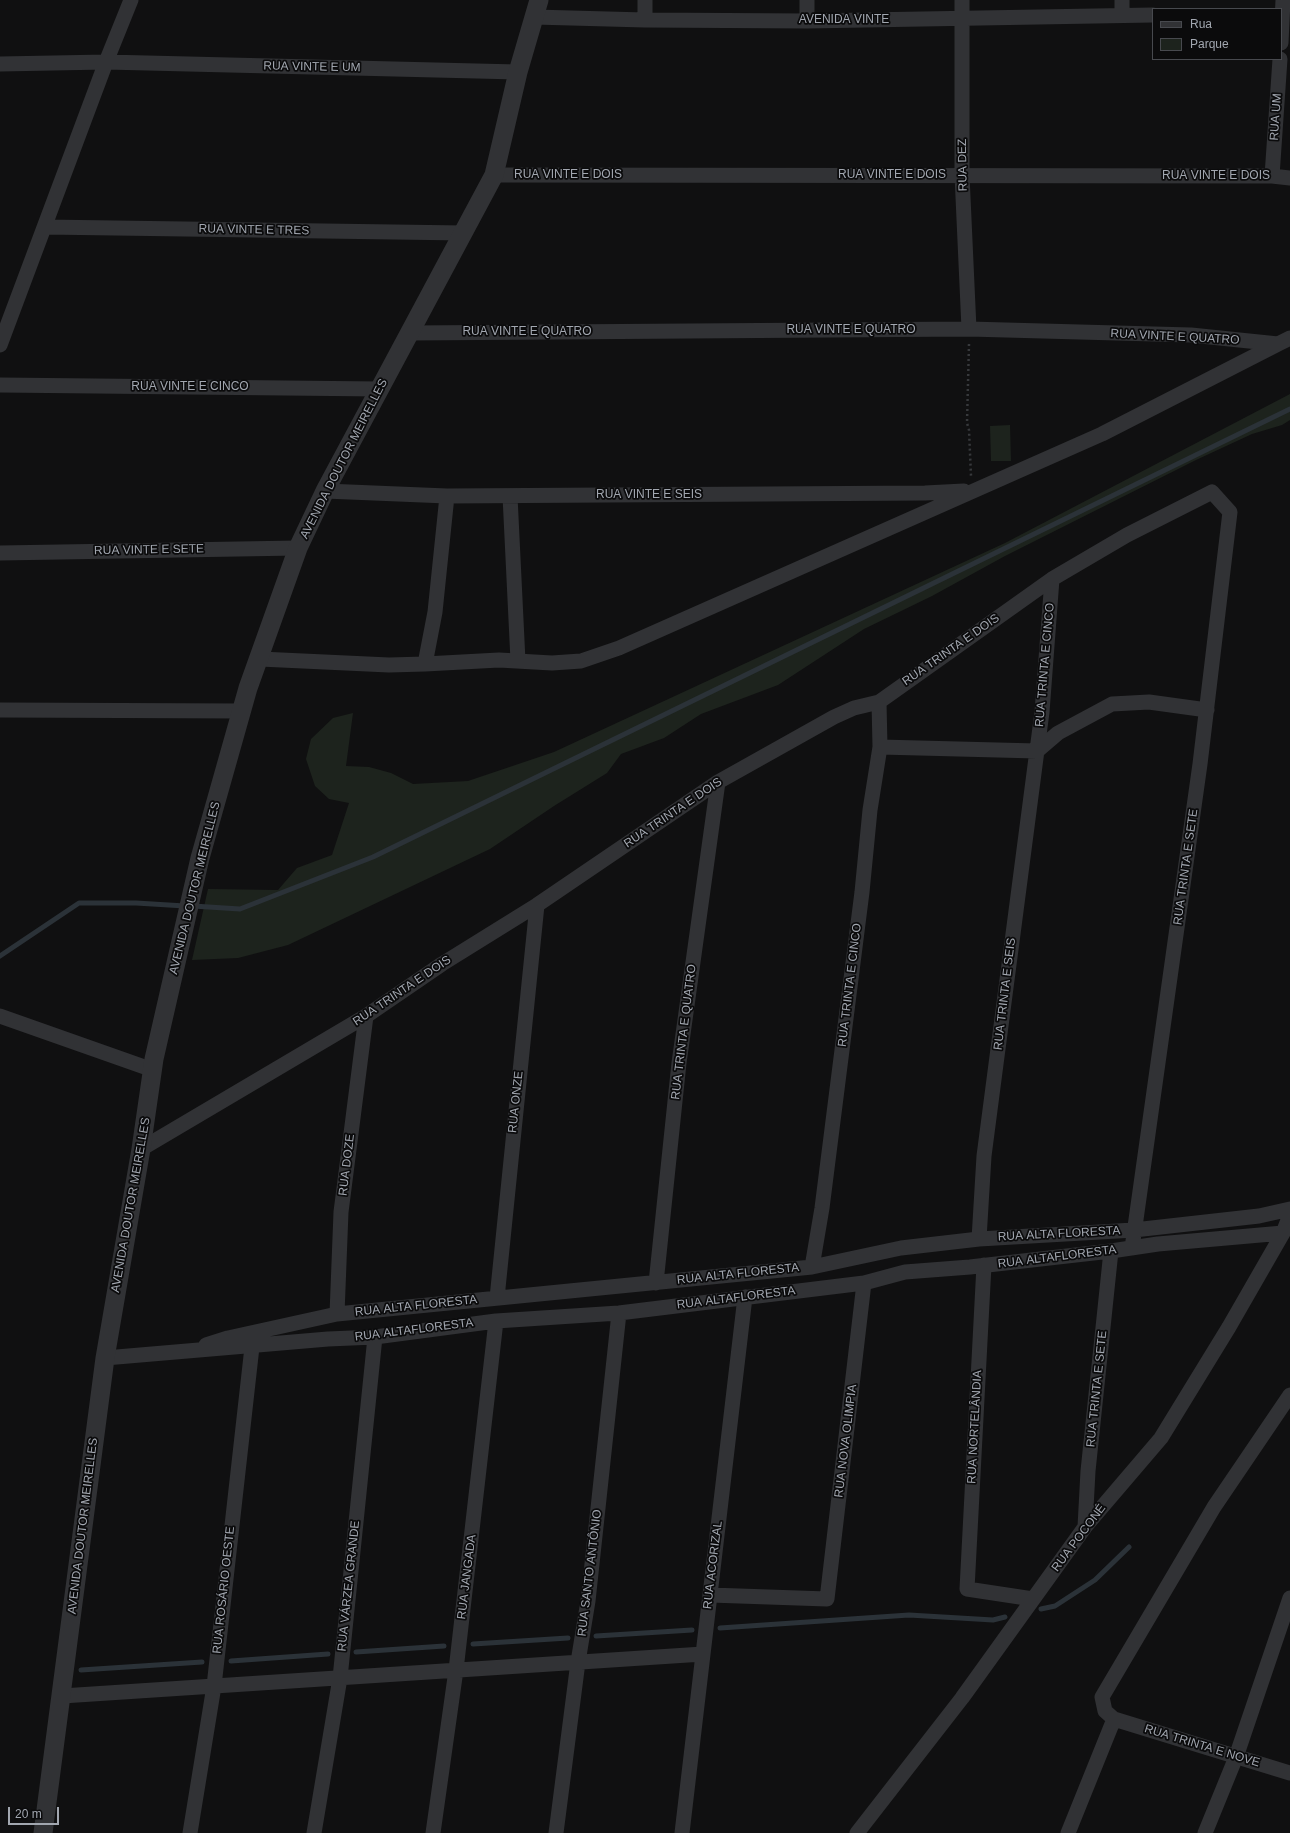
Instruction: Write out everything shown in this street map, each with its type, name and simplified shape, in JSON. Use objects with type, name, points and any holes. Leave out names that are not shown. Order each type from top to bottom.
[{"type":"street","points":[[0,345],[6,312],[45,227],[106,62],[131,0]]},
{"type":"street","points":[[645,0],[645,20]]},
{"type":"street","points":[[807,0],[807,21]]},
{"type":"street","name":"RUA DEZ","points":[[962,0],[962,175],[969,329]]},
{"type":"street","points":[[1282,0],[1285,17],[1282,36]]},
{"type":"street","name":"AVENIDA VINTE","points":[[537,8],[645,20],[962,20],[1122,7],[1152,15]]},
{"type":"street","name":"AVENIDA DOUTOR MEIRELLES","points":[[43,1833],[105,1358],[153,1070],[200,858],[242,711],[298,548],[325,491],[494,175],[518,72],[537,8]]},
{"type":"street","name":"RUA UM","points":[[1272,176],[1280,60]]},
{"type":"street","name":"RUA VINTE E UM","points":[[0,64],[106,62],[518,72]]},
{"type":"street","name":"RUA VINTE E DOIS","points":[[494,175],[1272,176],[1290,178]]},
{"type":"street","name":"RUA VINTE E TRES","points":[[45,227],[464,233]]},
{"type":"street","name":"RUA VINTE E QUATRO","points":[[410,333],[969,329],[1191,335],[1284,341]]},
{"type":"street","points":[[260,659],[389,665],[499,660],[552,663],[581,661],[619,648],[1102,434],[1284,341]]},
{"type":"street","name":"RUA VINTE E CINCO","points":[[0,386],[380,389]]},
{"type":"street","name":"RUA VINTE E SEIS","points":[[325,491],[447,496],[510,496],[925,493],[973,490]]},
{"type":"street","name":"RUA TRINTA E DOIS","points":[[141,1149],[366,1016],[442,964],[537,905],[718,782],[834,717],[854,708],[879,702],[1052,578],[1127,535],[1212,492]]},
{"type":"street","name":"RUA TRINTA E SETE","points":[[1132,1248],[1207,710],[1230,512],[1212,492]]},
{"type":"street","points":[[425,664],[435,612],[447,496]]},
{"type":"street","points":[[510,496],[518,660]]},
{"type":"street","name":"RUA VINTE E SETE","points":[[0,553],[298,548]]},
{"type":"street","name":"RUA TRINTA E CINCO","points":[[1037,751],[1052,578]]},
{"type":"street","name":"RUA TRINTA E CINCO","points":[[812,1267],[822,1208],[862,892],[870,810],[880,747],[879,702]]},
{"type":"street","points":[[880,747],[1037,751],[1058,733],[1112,704],[1149,702],[1207,710]]},
{"type":"street","points":[[0,710],[242,711]]},
{"type":"street","name":"RUA TRINTA E SEIS","points":[[979,1239],[984,1156],[1037,751]]},
{"type":"street","name":"RUA TRINTA E QUATRO","points":[[656,1283],[679,1063],[718,782]]},
{"type":"street","name":"RUA ONZE","points":[[497,1298],[537,905]]},
{"type":"street","points":[[0,1016],[153,1070]]},
{"type":"street","name":"RUA DOZE","points":[[337,1314],[340,1212],[366,1016]]},
{"type":"street","name":"RUA ALTA FLORESTA","points":[[188,1352],[228,1338],[337,1314],[812,1267],[901,1248],[979,1239],[1134,1230],[1259,1216],[1290,1209]]},
{"type":"street","name":"RUA POCONÉ","points":[[857,1833],[962,1698],[1085,1527],[1161,1438],[1229,1327],[1283,1233],[1290,1215]]},
{"type":"street","name":"RUA ALTAFLORESTA","points":[[188,1352],[328,1339],[375,1337],[496,1320],[619,1313],[864,1282],[905,1272],[1111,1251],[1158,1244],[1283,1233]]},
{"type":"street","points":[[901,1248],[905,1272]]},
{"type":"street","name":"RUA TRINTA E SETE","points":[[1085,1527],[1088,1471],[1111,1251]]},
{"type":"street","name":"RUA NORTELÂNDIA","points":[[984,1265],[967,1589],[1034,1599]]},
{"type":"street","name":"RUA NOVA OLIMPIA","points":[[710,1595],[827,1599],[864,1282]]},
{"type":"street","name":"RUA ACORIZAL","points":[[682,1833],[745,1297]]},
{"type":"street","name":"RUA SANTO ANTÔNIO","points":[[556,1833],[578,1662],[588,1601],[619,1313]]},
{"type":"street","name":"RUA JANGADA","points":[[433,1833],[456,1670],[496,1320]]},
{"type":"street","name":"RUA VÁRZEA GRANDE","points":[[314,1833],[340,1678],[375,1337]]},
{"type":"street","name":"RUA ROSÁRIO OESTE","points":[[190,1833],[214,1686],[252,1347]]},
{"type":"street","points":[[105,1358],[188,1352]]},
{"type":"street","points":[[1068,1833],[1114,1720],[1105,1711],[1102,1697],[1214,1507],[1290,1395]]},
{"type":"street","points":[[1205,1833],[1236,1756],[1290,1598]]},
{"type":"street","points":[[62,1696],[703,1654]]},
{"type":"street","name":"RUA TRINTA E NOVE","points":[[1114,1720],[1290,1773]]},
{"type":"path","points":[[969,329],[967,423],[969,430],[970,465],[973,490]]},
{"type":"green space","points":[[1290,394],[1290,420],[1282,425],[1252,434],[1196,460],[1005,556],[932,596],[864,629],[778,685],[701,714],[664,738],[621,754],[607,773],[490,849],[288,945],[238,958],[192,960],[208,889],[278,890],[297,868],[332,855],[349,803],[329,799],[315,786],[306,759],[311,739],[333,718],[353,713],[346,766],[369,767],[391,773],[413,784],[468,781],[554,752],[1005,543]]},
{"type":"green space","points":[[1010,425],[1011,461],[991,461],[990,426]]},
{"type":"waterway","points":[[193,906],[240,909],[373,857],[1290,409]]},
{"type":"waterway","points":[[0,956],[79,903],[136,903],[185,906]]},
{"type":"waterway","points":[[1041,1609],[1055,1606],[1095,1580],[1129,1547]]},
{"type":"waterway","points":[[720,1628],[909,1615],[993,1620],[1005,1617]]},
{"type":"waterway","points":[[596,1636],[692,1630]]},
{"type":"waterway","points":[[473,1644],[568,1638]]},
{"type":"waterway","points":[[356,1652],[444,1646]]},
{"type":"waterway","points":[[231,1661],[328,1654]]},
{"type":"waterway","points":[[81,1670],[202,1662]]}]
